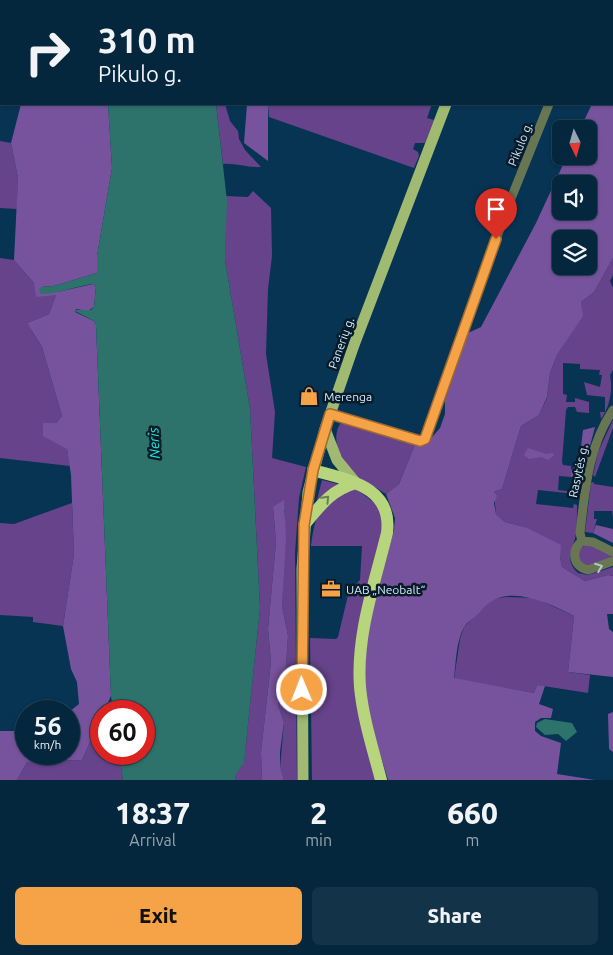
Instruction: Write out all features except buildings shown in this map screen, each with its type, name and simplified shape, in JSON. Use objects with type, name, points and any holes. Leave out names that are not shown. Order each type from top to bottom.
[{"type":"highway","points":[[313,470],[356,483],[377,496],[387,516],[387,533],[363,636],[360,670],[365,718],[381,780]]},
{"type":"highway","points":[[304,525],[336,490],[356,483]]},
{"type":"main road","name":"Panerių g.","points":[[303,780],[301,619],[304,525],[313,470],[330,414],[390,246],[446,105]]},
{"type":"main road","points":[[325,429],[336,460],[356,483]]},
{"type":"street","name":"Pikulo g.","points":[[330,414],[420,441],[425,439],[508,206],[549,105]]},
{"type":"street","name":"Rasytės g.","points":[[613,410],[603,426],[589,465],[580,533],[582,541],[574,551],[574,557],[583,569],[593,570],[613,561]]},
{"type":"street","points":[[582,541],[593,542],[613,552]]},
{"type":"shaded area","points":[[21,105],[108,105],[112,168],[97,256],[97,273],[54,286],[41,287],[57,292],[93,284],[96,287],[94,307],[88,311],[76,309],[75,312],[94,321],[96,325],[111,696],[109,700],[90,700],[90,742],[82,760],[80,760],[80,700],[77,682],[71,669],[63,626],[74,554],[71,475],[67,449],[43,436],[43,423],[56,423],[62,416],[42,347],[27,323],[49,314],[56,295],[36,297],[34,283],[14,260],[18,178],[11,143]]},
{"type":"shaded area","points":[[216,105],[225,105],[230,121],[238,131],[239,139],[245,150],[261,167],[223,164]]},
{"type":"shaded area","points":[[247,105],[268,105],[268,161],[244,143]]},
{"type":"shaded area","points":[[268,105],[432,105],[427,118],[434,120],[425,143],[415,143],[413,149],[418,152],[419,156],[414,168],[269,117]]},
{"type":"shaded area","points":[[592,105],[613,105],[613,258],[594,292],[581,302],[583,316],[557,355],[550,373],[547,397],[539,415],[521,426],[502,489],[494,492],[497,496],[494,503],[496,514],[505,522],[525,527],[561,545],[560,557],[562,567],[585,581],[608,575],[613,576],[613,614],[607,614],[609,629],[613,632],[613,677],[568,672],[574,616],[538,600],[512,596],[500,597],[489,603],[465,626],[458,647],[454,678],[534,693],[537,685],[545,686],[539,704],[553,709],[551,718],[541,718],[535,722],[535,731],[541,736],[561,743],[557,774],[595,780],[388,780],[369,715],[365,684],[367,639],[394,530],[395,518],[386,494],[399,484],[416,442],[426,444],[440,428],[445,414],[445,400],[468,333],[481,327],[536,223],[552,188],[552,220],[597,220],[597,175],[558,175],[563,165],[598,165],[598,120],[584,120]]},
{"type":"shaded area","points":[[0,141],[11,143],[18,178],[17,209],[0,208]]},
{"type":"shaded area","points":[[253,191],[271,208],[272,256],[268,289],[266,354],[275,412],[272,458],[306,467],[299,498],[295,553],[297,780],[284,780],[280,768],[284,722],[278,705],[285,680],[288,636],[282,606],[285,510],[273,508],[276,542],[268,629],[271,662],[261,752],[262,780],[235,780],[236,774],[244,762],[260,608],[250,409],[225,260],[226,196],[248,197]]},
{"type":"shaded area","points":[[0,258],[14,260],[34,283],[56,295],[49,314],[27,323],[42,347],[62,416],[56,423],[67,449],[70,466],[0,458]]},
{"type":"shaded area","points":[[613,258],[613,275],[610,281],[613,288],[613,370],[610,375],[611,392],[609,403],[605,412],[605,397],[587,395],[584,382],[600,387],[602,375],[599,375],[600,370],[580,369],[580,364],[563,363],[563,394],[567,395],[566,402],[575,402],[575,398],[589,402],[589,413],[577,412],[575,407],[568,407],[566,410],[562,462],[563,465],[571,466],[571,477],[559,476],[558,490],[575,492],[576,488],[580,489],[579,498],[575,498],[575,494],[538,490],[536,504],[573,508],[574,504],[577,505],[576,533],[570,558],[571,563],[578,573],[588,575],[613,567],[613,576],[608,575],[585,581],[562,567],[560,557],[525,527],[505,522],[496,514],[494,492],[502,489],[521,426],[539,415],[547,398],[550,373],[557,355],[582,316],[581,302],[594,292]]},
{"type":"shaded area","points":[[600,412],[605,412],[601,419]]},
{"type":"shaded area","points":[[613,420],[613,428],[595,477],[593,475],[598,452]]},
{"type":"shaded area","points":[[347,422],[416,442],[399,484],[386,494],[350,471],[341,459],[336,435],[340,424]]},
{"type":"shaded area","points":[[595,427],[582,476],[571,477],[571,470],[579,463],[583,430]]},
{"type":"shaded area","points":[[528,448],[546,454],[553,453],[554,455],[548,460],[542,457],[529,459],[524,455]]},
{"type":"shaded area","points":[[322,480],[342,485],[316,504]]},
{"type":"shaded area","points":[[594,482],[594,484],[613,487],[613,517],[612,511],[594,511],[594,519],[597,519],[593,533],[585,532],[591,483]]},
{"type":"shaded area","points":[[356,489],[379,506],[384,525],[357,640],[377,780],[312,780],[310,638],[336,639],[338,637],[349,591],[360,580],[362,546],[311,546],[314,527],[321,508],[335,495]]},
{"type":"shaded area","points":[[284,500],[286,538],[282,606],[288,636],[285,680],[278,705],[284,722],[280,767],[284,780],[262,780],[261,752],[271,662],[268,629],[276,542],[273,507]]},
{"type":"shaded area","points":[[72,503],[74,554],[63,626],[33,622],[33,617],[0,615],[0,523],[14,524]]},
{"type":"shaded area","points":[[596,525],[613,529],[613,543],[593,533]]},
{"type":"shaded area","points":[[587,543],[613,556],[589,567],[578,560],[579,550]]},
{"type":"shaded area","points":[[507,597],[535,598],[574,616],[568,672],[590,675],[588,693],[537,685],[534,693],[454,679],[460,639],[464,627],[491,599]]},
{"type":"shaded area","points":[[613,712],[613,752],[609,749],[608,714]]},
{"type":"shaded area","points":[[0,731],[15,731],[15,765],[25,765],[17,780],[0,780]]},
{"type":"shaded area","points":[[90,742],[90,765],[121,765],[123,780],[17,780],[25,765],[80,765],[80,760],[82,760]]},
{"type":"water","name":"Neris","points":[[108,105],[216,105],[227,201],[225,260],[250,409],[260,608],[244,763],[236,774],[235,780],[123,780],[121,765],[155,765],[155,700],[112,700],[96,325],[94,321],[73,310],[91,310],[94,307],[96,287],[93,284],[48,294],[41,294],[39,290],[41,287],[54,286],[97,273],[97,256],[112,168]]},
{"type":"water","points":[[545,719],[572,723],[577,732],[566,741],[558,734],[545,735],[536,727],[537,723]]},
{"type":"place","name":"Merenga","points":[[309,396]]},
{"type":"place","name":"UAB „Neobalt“","points":[[331,589]]},
{"type":"route","points":[[302,690],[301,619],[304,525],[313,470],[330,414],[420,441],[425,439],[496,239]]}]
